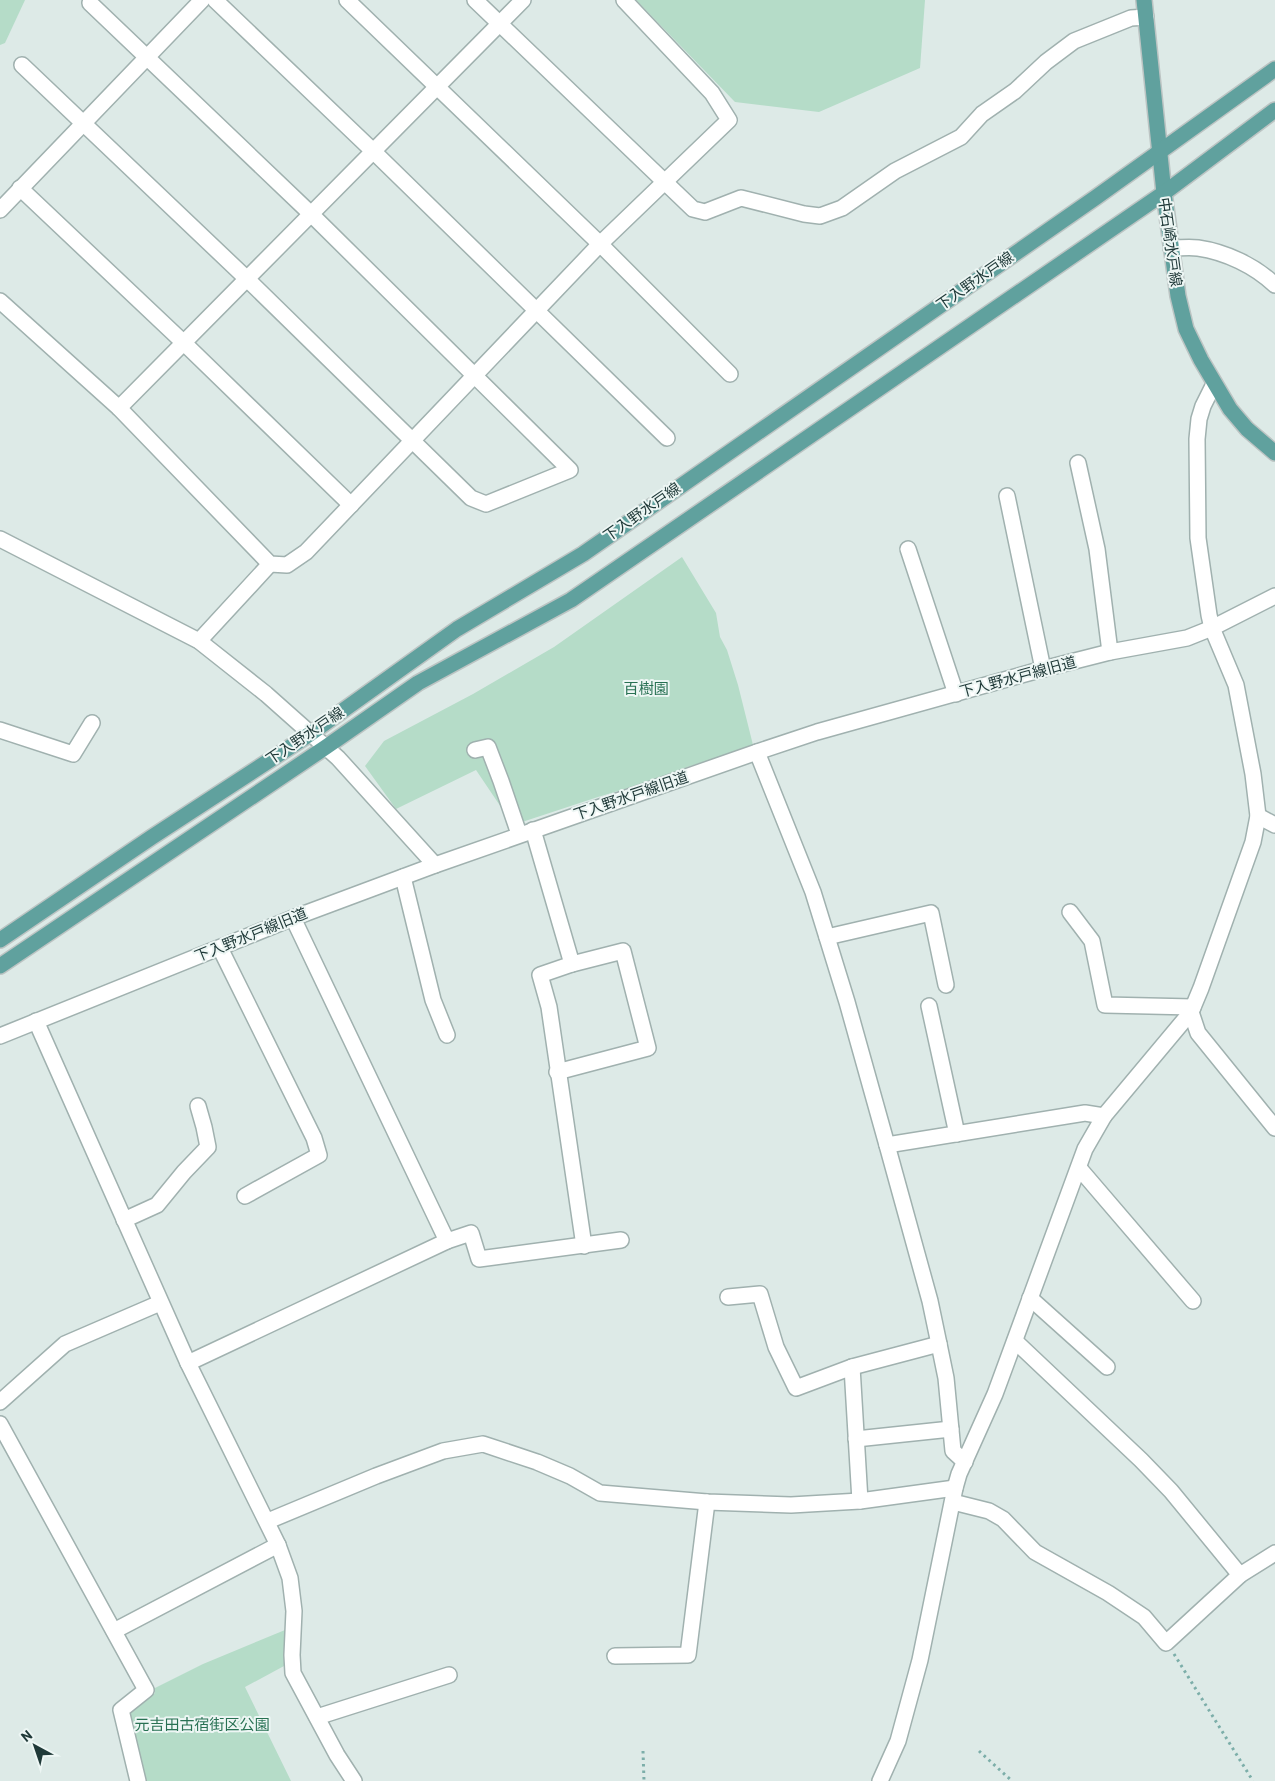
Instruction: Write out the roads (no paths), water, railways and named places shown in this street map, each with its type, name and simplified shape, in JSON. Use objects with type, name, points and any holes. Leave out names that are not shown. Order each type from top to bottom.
[{"type":"main road","name":"中石崎水戸線","points":[[1144,0],[1171,248],[1178,296],[1186,329],[1214,384],[1230,408],[1247,429],[1275,452]]},
{"type":"main road","name":"下入野水戸線","points":[[0,940],[152,837],[310,734],[457,629],[583,554],[1087,204],[1275,69]]},
{"type":"main road","name":"下入野水戸線","points":[[0,966],[418,683],[572,600],[1164,193],[1275,110]]},
{"type":"street","points":[[0,210],[202,0]]},
{"type":"street","points":[[215,0],[538,310],[667,438]]},
{"type":"street","points":[[347,0],[600,244],[730,374]]},
{"type":"street","points":[[474,0],[693,210],[705,212],[741,198],[804,214],[820,216],[842,208],[895,171],[961,137],[982,114],[1015,90],[1046,62],[1074,41],[1131,18],[1146,18]]},
{"type":"street","points":[[119,408],[523,0]]},
{"type":"street","points":[[0,301],[119,408],[270,564],[287,565],[306,552],[600,244],[729,120],[712,93],[624,0]]},
{"type":"street","points":[[22,65],[246,278],[471,498],[486,504],[570,470],[311,214],[90,3]]},
{"type":"street","points":[[20,188],[351,505]]},
{"type":"street","points":[[1171,248],[1198,248],[1224,255],[1263,273],[1275,285]]},
{"type":"street","points":[[880,1781],[898,1741],[920,1660],[959,1474],[995,1394],[1085,1149],[1104,1116],[1192,1009],[1202,988],[1254,842],[1258,816],[1253,774],[1236,685],[1212,628],[1198,538],[1197,439],[1199,419],[1214,384]]},
{"type":"street","points":[[1078,463],[1097,549],[1110,652]]},
{"type":"street","points":[[1007,496],[1044,669]]},
{"type":"street","points":[[0,539],[199,641],[266,694],[338,758],[435,865]]},
{"type":"street","points":[[908,548],[956,694]]},
{"type":"street","points":[[199,641],[270,564]]},
{"type":"street","name":"下入野水戸線旧道","points":[[1,1034],[293,918],[435,865],[757,752],[817,732],[1044,669],[1110,652],[1187,638],[1212,628],[1275,596]]},
{"type":"street","points":[[0,730],[72,754],[92,723]]},
{"type":"street","points":[[474,750],[488,747],[501,781],[526,832],[572,964]]},
{"type":"street","points":[[757,752],[813,892],[847,1002],[930,1302],[946,1378],[953,1451],[965,1462]]},
{"type":"street","points":[[1258,816],[1275,824]]},
{"type":"street","points":[[403,877],[433,1000],[447,1035]]},
{"type":"street","points":[[1070,912],[1092,941],[1105,1005],[1192,1009]]},
{"type":"street","points":[[827,937],[931,914],[946,986]]},
{"type":"street","points":[[293,918],[447,1241]]},
{"type":"street","points":[[220,948],[314,1138],[318,1155],[245,1196]]},
{"type":"street","points":[[557,1072],[648,1048],[623,951],[572,964],[540,975],[549,1007],[557,1072],[584,1246]]},
{"type":"street","points":[[929,1006],[957,1134]]},
{"type":"street","points":[[1192,1009],[1198,1033],[1275,1128]]},
{"type":"street","points":[[36,1021],[160,1303],[227,1444],[268,1521],[278,1544],[290,1578],[294,1611],[293,1673],[337,1755],[354,1781]]},
{"type":"street","points":[[124,1220],[157,1205],[184,1172],[208,1147],[198,1106]]},
{"type":"street","points":[[887,1145],[1085,1113],[1104,1116]]},
{"type":"street","points":[[1079,1168],[1193,1301]]},
{"type":"street","points":[[188,1363],[447,1241],[471,1233],[479,1259],[621,1240]]},
{"type":"street","points":[[728,1297],[760,1294],[776,1347],[796,1388],[852,1368],[939,1344]]},
{"type":"street","points":[[1030,1298],[1106,1367]]},
{"type":"street","points":[[2,1394],[64,1344],[160,1303]]},
{"type":"street","points":[[1014,1341],[1141,1460],[1171,1491],[1240,1575]]},
{"type":"street","points":[[852,1368],[860,1501]]},
{"type":"street","points":[[0,1424],[146,1690],[121,1710],[138,1781]]},
{"type":"street","points":[[856,1440],[951,1429]]},
{"type":"street","points":[[268,1521],[443,1450],[483,1444],[537,1462],[570,1476],[600,1493],[707,1502],[792,1506],[954,1495],[1003,1519],[1035,1552],[1108,1594],[1144,1618],[1166,1643],[1240,1575],[1275,1553]]},
{"type":"street","points":[[615,1656],[688,1654],[707,1502]]},
{"type":"street","points":[[114,1631],[278,1544]]},
{"type":"street","points":[[316,1717],[449,1675]]},
{"type":"park label","name":"百樹園","points":[[646,689]]},
{"type":"park label","name":"元吉田古宿街区公園","points":[[202,1725]]}]
